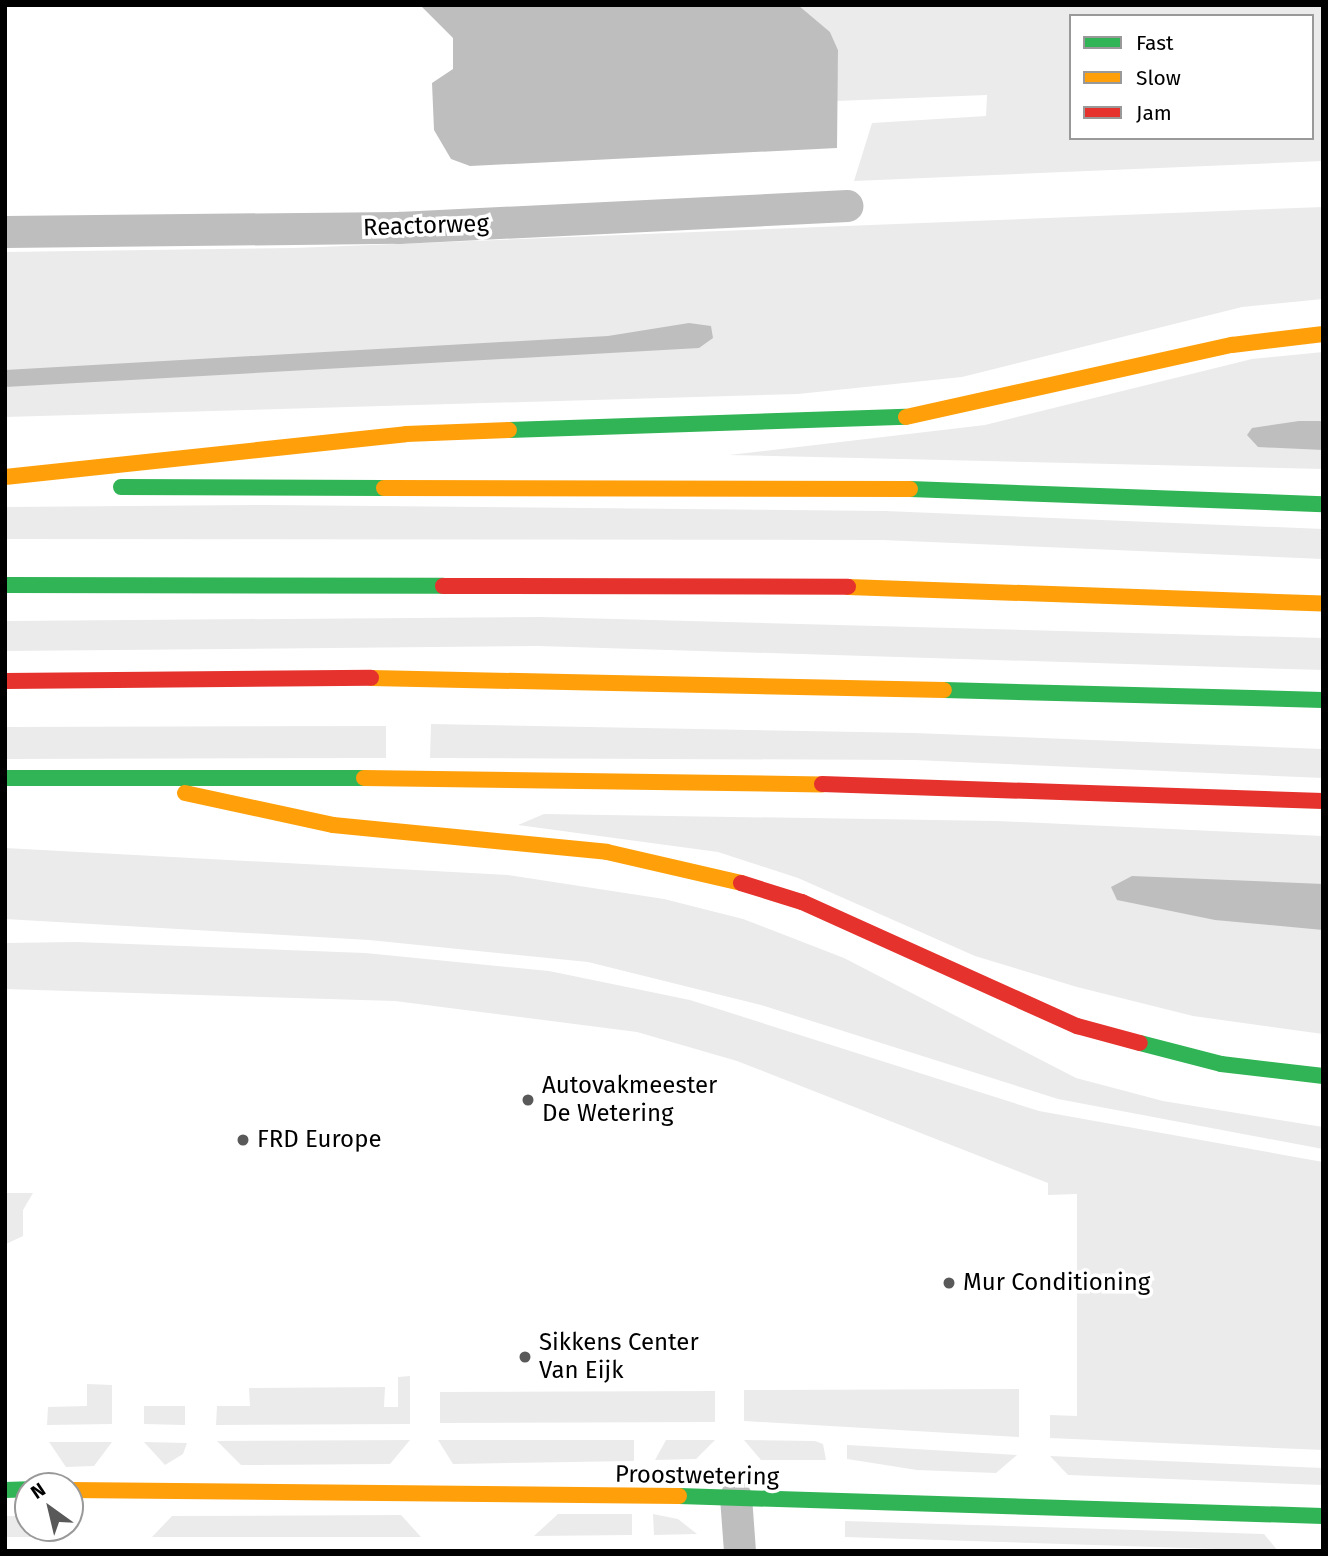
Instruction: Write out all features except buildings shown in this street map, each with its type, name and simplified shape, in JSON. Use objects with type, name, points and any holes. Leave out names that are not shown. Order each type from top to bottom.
[{"type":"main road","points":[[5,477],[406,434],[922,416],[1232,345],[1323,334]]},
{"type":"main road","points":[[5,489],[908,489],[1323,504]]},
{"type":"main road","points":[[5,586],[807,586],[1323,604]]},
{"type":"main road","points":[[5,681],[474,677],[1323,700]]},
{"type":"main road","points":[[111,777],[333,825],[607,852],[721,877],[802,902],[1077,1026],[1222,1064],[1323,1076]]},
{"type":"main road","points":[[5,778],[656,778],[1323,801]]},
{"type":"main road","name":"Proostwetering","points":[[84,1490],[736,1497],[1323,1516]]},
{"type":"street","name":"Reactorweg","points":[[5,232],[399,228],[847,206]]},
{"type":"street","points":[[736,1497],[740,1551]]},
{"type":"shaded area","points":[[420,5],[798,5],[830,32],[838,50],[837,148],[470,166],[451,159],[434,130],[432,83],[453,69],[453,38]]},
{"type":"shaded area","points":[[798,5],[1323,5],[1323,161],[854,181],[872,123],[986,116],[987,95],[836,101],[838,50],[830,32]]},
{"type":"shaded area","points":[[1323,207],[1323,299],[1242,307],[962,377],[798,394],[5,417],[5,252],[294,248]]},
{"type":"shaded area","points":[[689,323],[711,326],[713,338],[699,348],[5,387],[5,370],[608,336]]},
{"type":"shaded area","points":[[1323,352],[1323,469],[729,455],[985,425],[1252,359]]},
{"type":"shaded area","points":[[1299,421],[1323,421],[1323,450],[1258,447],[1247,435],[1252,428]]},
{"type":"shaded area","points":[[267,505],[885,511],[1323,529],[1323,559],[883,540],[5,539],[5,507]]},
{"type":"shaded area","points":[[540,617],[1323,638],[1323,670],[539,646],[5,651],[5,621]]},
{"type":"shaded area","points":[[431,724],[914,733],[1323,749],[1323,778],[915,760],[430,758]]},
{"type":"shaded area","points":[[386,726],[386,758],[5,759],[5,727]]},
{"type":"shaded area","points":[[544,814],[997,821],[1323,836],[1323,1034],[1193,1016],[1077,987],[975,956],[798,878],[718,852],[518,825]]},
{"type":"shaded area","points":[[5,848],[508,875],[664,899],[743,919],[844,958],[1076,1078],[1163,1101],[1323,1127],[1323,1149],[1058,1099],[761,1005],[588,962],[369,940],[5,919]]},
{"type":"shaded area","points":[[1132,876],[1323,884],[1323,930],[1215,920],[1117,900],[1111,887]]},
{"type":"shaded area","points":[[76,942],[365,953],[549,971],[690,1000],[1039,1111],[1323,1162],[1323,1450],[1050,1438],[1050,1415],[1077,1416],[1077,1194],[1048,1195],[1048,1183],[737,1061],[637,1032],[395,1001],[5,989],[5,943]]},
{"type":"shaded area","points":[[5,1193],[33,1193],[23,1210],[23,1236],[6,1244]]},
{"type":"shaded area","points":[[410,1376],[410,1424],[216,1425],[217,1406],[250,1406],[249,1388],[385,1387],[384,1407],[398,1407],[398,1377]]},
{"type":"shaded area","points":[[87,1384],[112,1385],[112,1424],[47,1425],[48,1407],[87,1406]]},
{"type":"shaded area","points":[[1019,1389],[1019,1437],[744,1421],[744,1390]]},
{"type":"shaded area","points":[[715,1391],[715,1422],[440,1423],[440,1392]]},
{"type":"shaded area","points":[[144,1406],[185,1406],[185,1425],[144,1424]]},
{"type":"shaded area","points":[[410,1440],[390,1464],[241,1465],[217,1441]]},
{"type":"shaded area","points":[[438,1440],[634,1440],[634,1461],[453,1464]]},
{"type":"shaded area","points":[[666,1440],[715,1440],[696,1459],[655,1460]]},
{"type":"shaded area","points":[[744,1440],[815,1441],[823,1444],[826,1460],[761,1460]]},
{"type":"shaded area","points":[[49,1442],[112,1442],[94,1466],[66,1467]]},
{"type":"shaded area","points":[[144,1442],[187,1443],[183,1454],[165,1465]]},
{"type":"shaded area","points":[[847,1445],[1017,1455],[996,1473],[917,1470],[847,1459]]},
{"type":"shaded area","points":[[1050,1456],[1323,1468],[1323,1485],[1068,1475]]},
{"type":"shaded area","points":[[558,1514],[632,1514],[632,1535],[534,1536]]},
{"type":"shaded area","points":[[653,1514],[678,1519],[697,1534],[654,1535]]},
{"type":"shaded area","points":[[401,1515],[421,1537],[152,1537],[172,1516]]},
{"type":"shaded area","points":[[5,1516],[14,1516],[14,1537],[5,1537]]},
{"type":"shaded area","points":[[845,1521],[1264,1534],[1278,1551],[845,1537]]},
{"type":"traffic: fast","points":[[509,430],[906,417]]},
{"type":"traffic: fast","points":[[121,487],[384,488]]},
{"type":"traffic: fast","points":[[910,489],[1323,504]]},
{"type":"traffic: fast","points":[[5,585],[443,586]]},
{"type":"traffic: fast","points":[[944,690],[1323,700]]},
{"type":"traffic: fast","points":[[5,778],[364,778]]},
{"type":"traffic: fast","points":[[1140,1043],[1221,1064],[1323,1076]]},
{"type":"traffic: fast","points":[[5,1490],[14,1490]]},
{"type":"traffic: fast","points":[[679,1496],[1323,1516]]},
{"type":"traffic: slow","points":[[906,417],[1232,345],[1323,334]]},
{"type":"traffic: slow","points":[[5,477],[406,434],[509,430]]},
{"type":"traffic: slow","points":[[384,488],[910,489]]},
{"type":"traffic: slow","points":[[848,587],[1323,604]]},
{"type":"traffic: slow","points":[[371,678],[944,690]]},
{"type":"traffic: slow","points":[[364,778],[822,784]]},
{"type":"traffic: slow","points":[[185,793],[333,825],[607,852],[741,883]]},
{"type":"traffic: slow","points":[[84,1490],[679,1496]]},
{"type":"traffic: jam","points":[[443,586],[848,587]]},
{"type":"traffic: jam","points":[[5,681],[371,678]]},
{"type":"traffic: jam","points":[[822,784],[1323,801]]},
{"type":"traffic: jam","points":[[741,883],[802,902],[1077,1026],[1140,1043]]},
{"type":"place","name":"Autovakmeester De Wetering","points":[[528,1100]]},
{"type":"place","name":"FRD Europe","points":[[243,1140]]},
{"type":"place","name":"Mur Conditioning","points":[[949,1283]]},
{"type":"place","name":"Sikkens Center Van Eijk","points":[[525,1357]]}]
